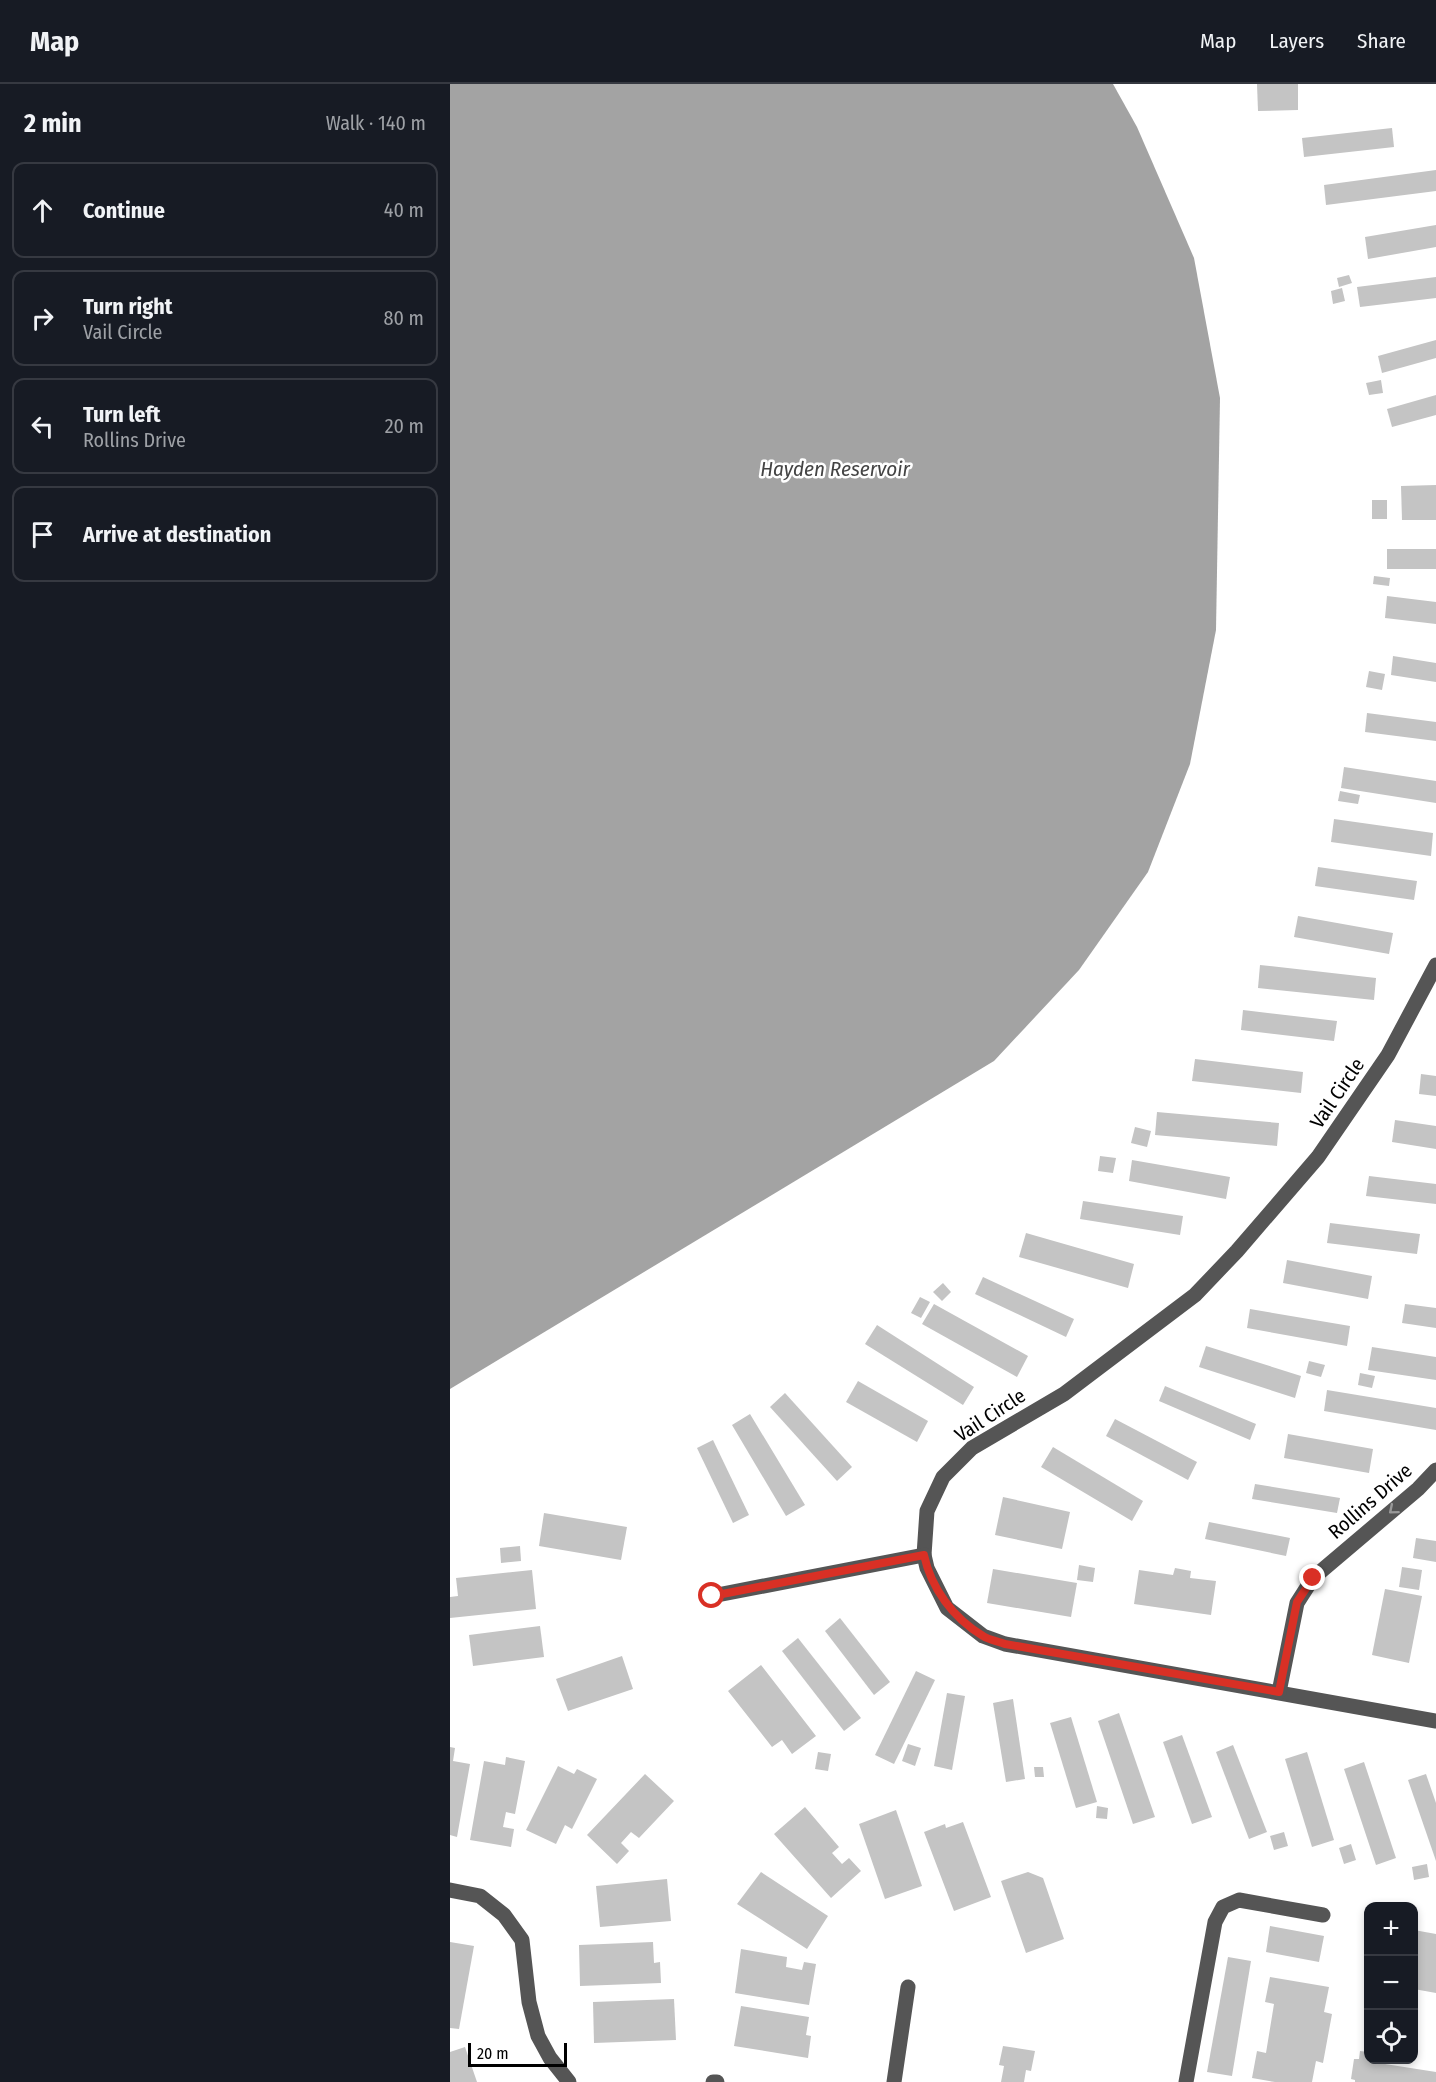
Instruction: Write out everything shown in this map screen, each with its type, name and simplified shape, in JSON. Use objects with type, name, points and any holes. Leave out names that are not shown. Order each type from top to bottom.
[{"type":"street","name":"Vail Circle","points":[[1436,965],[1388,1055],[1318,1157],[1245,1243],[1195,1295],[1159,1324],[1064,1394],[972,1448],[943,1477],[927,1511],[924,1555],[927,1568],[947,1608],[983,1636],[1005,1644],[1436,1721]]},
{"type":"street","name":"Rollins Drive","points":[[1279,1692],[1297,1602],[1313,1578],[1418,1489],[1436,1470]]},
{"type":"street","points":[[712,1596],[924,1555]]},
{"type":"street","points":[[450,1890],[480,1896],[504,1915],[522,1940],[529,2002],[538,2036],[550,2058],[569,2082]]},
{"type":"street","points":[[1186,2082],[1215,1922],[1223,1906],[1239,1900],[1323,1915]]},
{"type":"street","points":[[894,2082],[908,1987]]},
{"type":"water","name":"Hayden Reservoir","points":[[450,84],[1113,84],[1137,127],[1194,258],[1220,398],[1216,630],[1190,764],[1148,872],[1079,970],[994,1061],[450,1389]]},
{"type":"building","points":[[1257,84],[1298,84],[1298,110],[1258,111]]},
{"type":"building","points":[[1392,128],[1394,147],[1304,157],[1302,138]]},
{"type":"building","points":[[1436,170],[1436,191],[1326,205],[1324,185]]},
{"type":"building","points":[[1436,225],[1436,247],[1368,259],[1365,237]]},
{"type":"building","points":[[1349,275],[1352,283],[1339,287],[1337,278]]},
{"type":"building","points":[[1436,277],[1436,298],[1360,307],[1357,287]]},
{"type":"building","points":[[1342,288],[1345,301],[1333,304],[1331,291]]},
{"type":"building","points":[[1436,340],[1436,358],[1382,373],[1378,356]]},
{"type":"building","points":[[1381,380],[1383,393],[1369,395],[1366,383]]},
{"type":"building","points":[[1436,395],[1436,415],[1392,427],[1387,409]]},
{"type":"building","points":[[1436,485],[1436,520],[1402,520],[1401,486]]},
{"type":"building","points":[[1372,500],[1387,500],[1387,519],[1372,519]]},
{"type":"building","points":[[1387,549],[1436,549],[1436,569],[1387,569]]},
{"type":"building","points":[[1374,576],[1390,578],[1389,586],[1373,584]]},
{"type":"building","points":[[1387,596],[1436,602],[1436,624],[1385,618]]},
{"type":"building","points":[[1393,656],[1436,663],[1436,682],[1391,675]]},
{"type":"building","points":[[1369,671],[1385,674],[1382,690],[1366,687]]},
{"type":"building","points":[[1367,713],[1436,722],[1436,741],[1365,732]]},
{"type":"building","points":[[1344,767],[1436,781],[1436,803],[1341,788]]},
{"type":"building","points":[[1340,791],[1360,795],[1358,804],[1338,801]]},
{"type":"building","points":[[1334,819],[1433,833],[1431,856],[1331,842]]},
{"type":"building","points":[[1318,867],[1417,881],[1414,900],[1315,886]]},
{"type":"building","points":[[1298,916],[1393,933],[1389,954],[1294,937]]},
{"type":"building","points":[[1260,965],[1376,978],[1374,1000],[1258,988]]},
{"type":"building","points":[[1243,1010],[1337,1021],[1334,1041],[1241,1030]]},
{"type":"building","points":[[1195,1059],[1303,1072],[1301,1093],[1192,1081]]},
{"type":"building","points":[[1421,1074],[1436,1076],[1436,1096],[1419,1094]]},
{"type":"building","points":[[1157,1112],[1279,1123],[1277,1146],[1155,1135]]},
{"type":"building","points":[[1395,1120],[1436,1126],[1436,1149],[1392,1142]]},
{"type":"building","points":[[1135,1127],[1151,1131],[1147,1147],[1131,1143]]},
{"type":"building","points":[[1100,1156],[1116,1158],[1113,1173],[1098,1171]]},
{"type":"building","points":[[1132,1160],[1230,1177],[1226,1199],[1129,1181]]},
{"type":"building","points":[[1369,1176],[1436,1184],[1436,1204],[1366,1196]]},
{"type":"building","points":[[1083,1201],[1183,1216],[1180,1235],[1080,1219]]},
{"type":"building","points":[[1330,1223],[1420,1234],[1417,1254],[1327,1243]]},
{"type":"building","points":[[1026,1233],[1134,1264],[1128,1288],[1019,1257]]},
{"type":"building","points":[[1287,1260],[1372,1276],[1368,1299],[1283,1283]]},
{"type":"building","points":[[983,1277],[1074,1319],[1066,1337],[975,1294]]},
{"type":"building","points":[[943,1283],[951,1292],[942,1301],[933,1292]]},
{"type":"building","points":[[920,1297],[930,1302],[921,1318],[911,1313]]},
{"type":"building","points":[[934,1304],[1028,1356],[1017,1377],[922,1324]]},
{"type":"building","points":[[1405,1304],[1436,1308],[1436,1328],[1402,1323]]},
{"type":"building","points":[[1250,1309],[1350,1326],[1347,1346],[1247,1328]]},
{"type":"building","points":[[877,1325],[974,1387],[963,1405],[865,1344]]},
{"type":"building","points":[[1206,1346],[1301,1376],[1295,1398],[1199,1367]]},
{"type":"building","points":[[1372,1347],[1436,1357],[1436,1380],[1368,1370]]},
{"type":"building","points":[[1309,1361],[1325,1365],[1321,1377],[1306,1373]]},
{"type":"building","points":[[1360,1373],[1375,1376],[1372,1388],[1358,1385]]},
{"type":"building","points":[[858,1381],[928,1421],[917,1442],[846,1402]]},
{"type":"building","points":[[1165,1386],[1256,1424],[1250,1440],[1159,1401]]},
{"type":"building","points":[[1327,1390],[1436,1408],[1436,1430],[1324,1411]]},
{"type":"building","points":[[785,1393],[852,1467],[837,1481],[770,1407]]},
{"type":"building","points":[[750,1414],[805,1505],[786,1516],[732,1425]]},
{"type":"building","points":[[1115,1419],[1197,1462],[1188,1480],[1106,1436]]},
{"type":"building","points":[[1288,1434],[1373,1449],[1369,1473],[1284,1458]]},
{"type":"building","points":[[713,1440],[749,1515],[733,1523],[697,1448]]},
{"type":"building","points":[[1053,1447],[1143,1501],[1132,1521],[1041,1467]]},
{"type":"building","points":[[1255,1484],[1340,1498],[1337,1513],[1252,1499]]},
{"type":"building","points":[[1003,1497],[1070,1512],[1062,1549],[995,1535]]},
{"type":"building","points":[[544,1513],[627,1527],[621,1560],[539,1546]]},
{"type":"building","points":[[1209,1522],[1290,1538],[1286,1556],[1205,1539]]},
{"type":"building","points":[[1416,1538],[1436,1541],[1436,1562],[1413,1558]]},
{"type":"building","points":[[520,1546],[521,1561],[501,1563],[500,1548]]},
{"type":"building","points":[[1079,1565],[1095,1568],[1093,1582],[1077,1580]]},
{"type":"building","points":[[1402,1567],[1422,1570],[1419,1590],[1399,1587]]},
{"type":"building","points":[[1175,1568],[1191,1571],[1190,1578],[1216,1581],[1211,1615],[1134,1604],[1139,1570],[1173,1575]]},
{"type":"building","points":[[993,1569],[1077,1583],[1071,1617],[987,1603]]},
{"type":"building","points":[[532,1570],[536,1609],[450,1618],[450,1597],[458,1596],[456,1578]]},
{"type":"building","points":[[1385,1589],[1422,1596],[1409,1663],[1372,1655]]},
{"type":"building","points":[[840,1618],[890,1682],[874,1695],[825,1631]]},
{"type":"building","points":[[540,1626],[544,1657],[473,1666],[469,1635]]},
{"type":"building","points":[[798,1638],[861,1718],[844,1731],[782,1651]]},
{"type":"building","points":[[622,1656],[633,1689],[568,1711],[556,1679]]},
{"type":"building","points":[[761,1665],[816,1736],[792,1754],[782,1740],[772,1747],[728,1691]]},
{"type":"building","points":[[916,1671],[935,1680],[894,1764],[875,1755]]},
{"type":"building","points":[[947,1693],[965,1696],[952,1770],[934,1766]]},
{"type":"building","points":[[1013,1699],[1025,1779],[1006,1782],[993,1703]]},
{"type":"building","points":[[1119,1713],[1155,1817],[1133,1824],[1098,1721]]},
{"type":"building","points":[[1071,1717],[1097,1802],[1076,1808],[1050,1723]]},
{"type":"building","points":[[1182,1735],[1212,1817],[1192,1824],[1163,1742]]},
{"type":"building","points":[[908,1744],[921,1748],[915,1766],[902,1761]]},
{"type":"building","points":[[1233,1745],[1267,1832],[1249,1839],[1216,1752]]},
{"type":"building","points":[[450,1747],[455,1748],[453,1761],[470,1764],[457,1837],[450,1835]]},
{"type":"building","points":[[818,1752],[831,1754],[828,1771],[815,1769]]},
{"type":"building","points":[[1307,1752],[1334,1840],[1312,1847],[1285,1759]]},
{"type":"building","points":[[506,1757],[525,1761],[515,1814],[506,1812],[503,1827],[514,1829],[511,1847],[470,1840],[484,1761],[505,1765]]},
{"type":"building","points":[[1364,1762],[1396,1858],[1376,1865],[1344,1769]]},
{"type":"building","points":[[558,1766],[574,1774],[577,1769],[597,1779],[572,1829],[565,1825],[556,1844],[526,1830]]},
{"type":"building","points":[[1034,1767],[1043,1767],[1044,1777],[1035,1777]]},
{"type":"building","points":[[645,1774],[674,1801],[639,1838],[631,1832],[621,1843],[629,1851],[617,1864],[587,1835]]},
{"type":"building","points":[[1426,1774],[1436,1803],[1436,1861],[1408,1780]]},
{"type":"building","points":[[1097,1806],[1108,1808],[1107,1819],[1096,1818]]},
{"type":"building","points":[[805,1807],[839,1847],[832,1853],[842,1864],[849,1858],[861,1871],[831,1898],[774,1834]]},
{"type":"building","points":[[896,1810],[922,1886],[885,1899],[859,1824]]},
{"type":"building","points":[[963,1822],[991,1897],[954,1911],[924,1832],[945,1824],[946,1828]]},
{"type":"building","points":[[1284,1832],[1288,1846],[1274,1850],[1270,1836]]},
{"type":"building","points":[[1351,1844],[1356,1860],[1344,1864],[1339,1848]]},
{"type":"building","points":[[1427,1864],[1429,1877],[1414,1880],[1412,1867]]},
{"type":"building","points":[[761,1872],[828,1916],[807,1949],[737,1904]]},
{"type":"building","points":[[1028,1872],[1043,1878],[1064,1939],[1026,1953],[1001,1881]]},
{"type":"building","points":[[667,1879],[671,1921],[600,1927],[596,1886]]},
{"type":"building","points":[[1270,1926],[1324,1936],[1319,1962],[1266,1952]]},
{"type":"building","points":[[1418,1931],[1436,1934],[1436,1993],[1418,1990]]},
{"type":"building","points":[[450,1942],[474,1946],[459,2029],[450,2028]]},
{"type":"building","points":[[653,1942],[654,1963],[660,1962],[661,1983],[580,1986],[579,1945]]},
{"type":"building","points":[[741,1949],[787,1957],[786,1967],[802,1970],[804,1962],[816,1964],[809,2005],[735,1993]]},
{"type":"building","points":[[1228,1957],[1251,1961],[1232,2076],[1207,2072]]},
{"type":"building","points":[[1270,1977],[1329,1987],[1324,2012],[1332,2014],[1323,2063],[1316,2061],[1312,2082],[1275,2082],[1252,2078],[1257,2051],[1266,2053],[1274,2004],[1265,2002]]},
{"type":"building","points":[[674,1999],[676,2040],[594,2043],[593,2002]]},
{"type":"building","points":[[741,2006],[809,2017],[806,2035],[811,2036],[808,2058],[734,2046]]},
{"type":"building","points":[[1003,2046],[1035,2051],[1031,2071],[1026,2070],[1024,2082],[1001,2082],[1004,2066],[999,2065]]},
{"type":"building","points":[[465,2047],[477,2082],[450,2082],[450,2052]]},
{"type":"building","points":[[1360,2051],[1364,2052],[1364,2064],[1385,2064],[1436,2072],[1436,2082],[1355,2082],[1351,2079],[1354,2059],[1359,2059]]},
{"type":"route","points":[[712,1596],[924,1555],[927,1568],[947,1608],[983,1636],[1005,1644],[1279,1692],[1297,1602],[1313,1578]]}]
